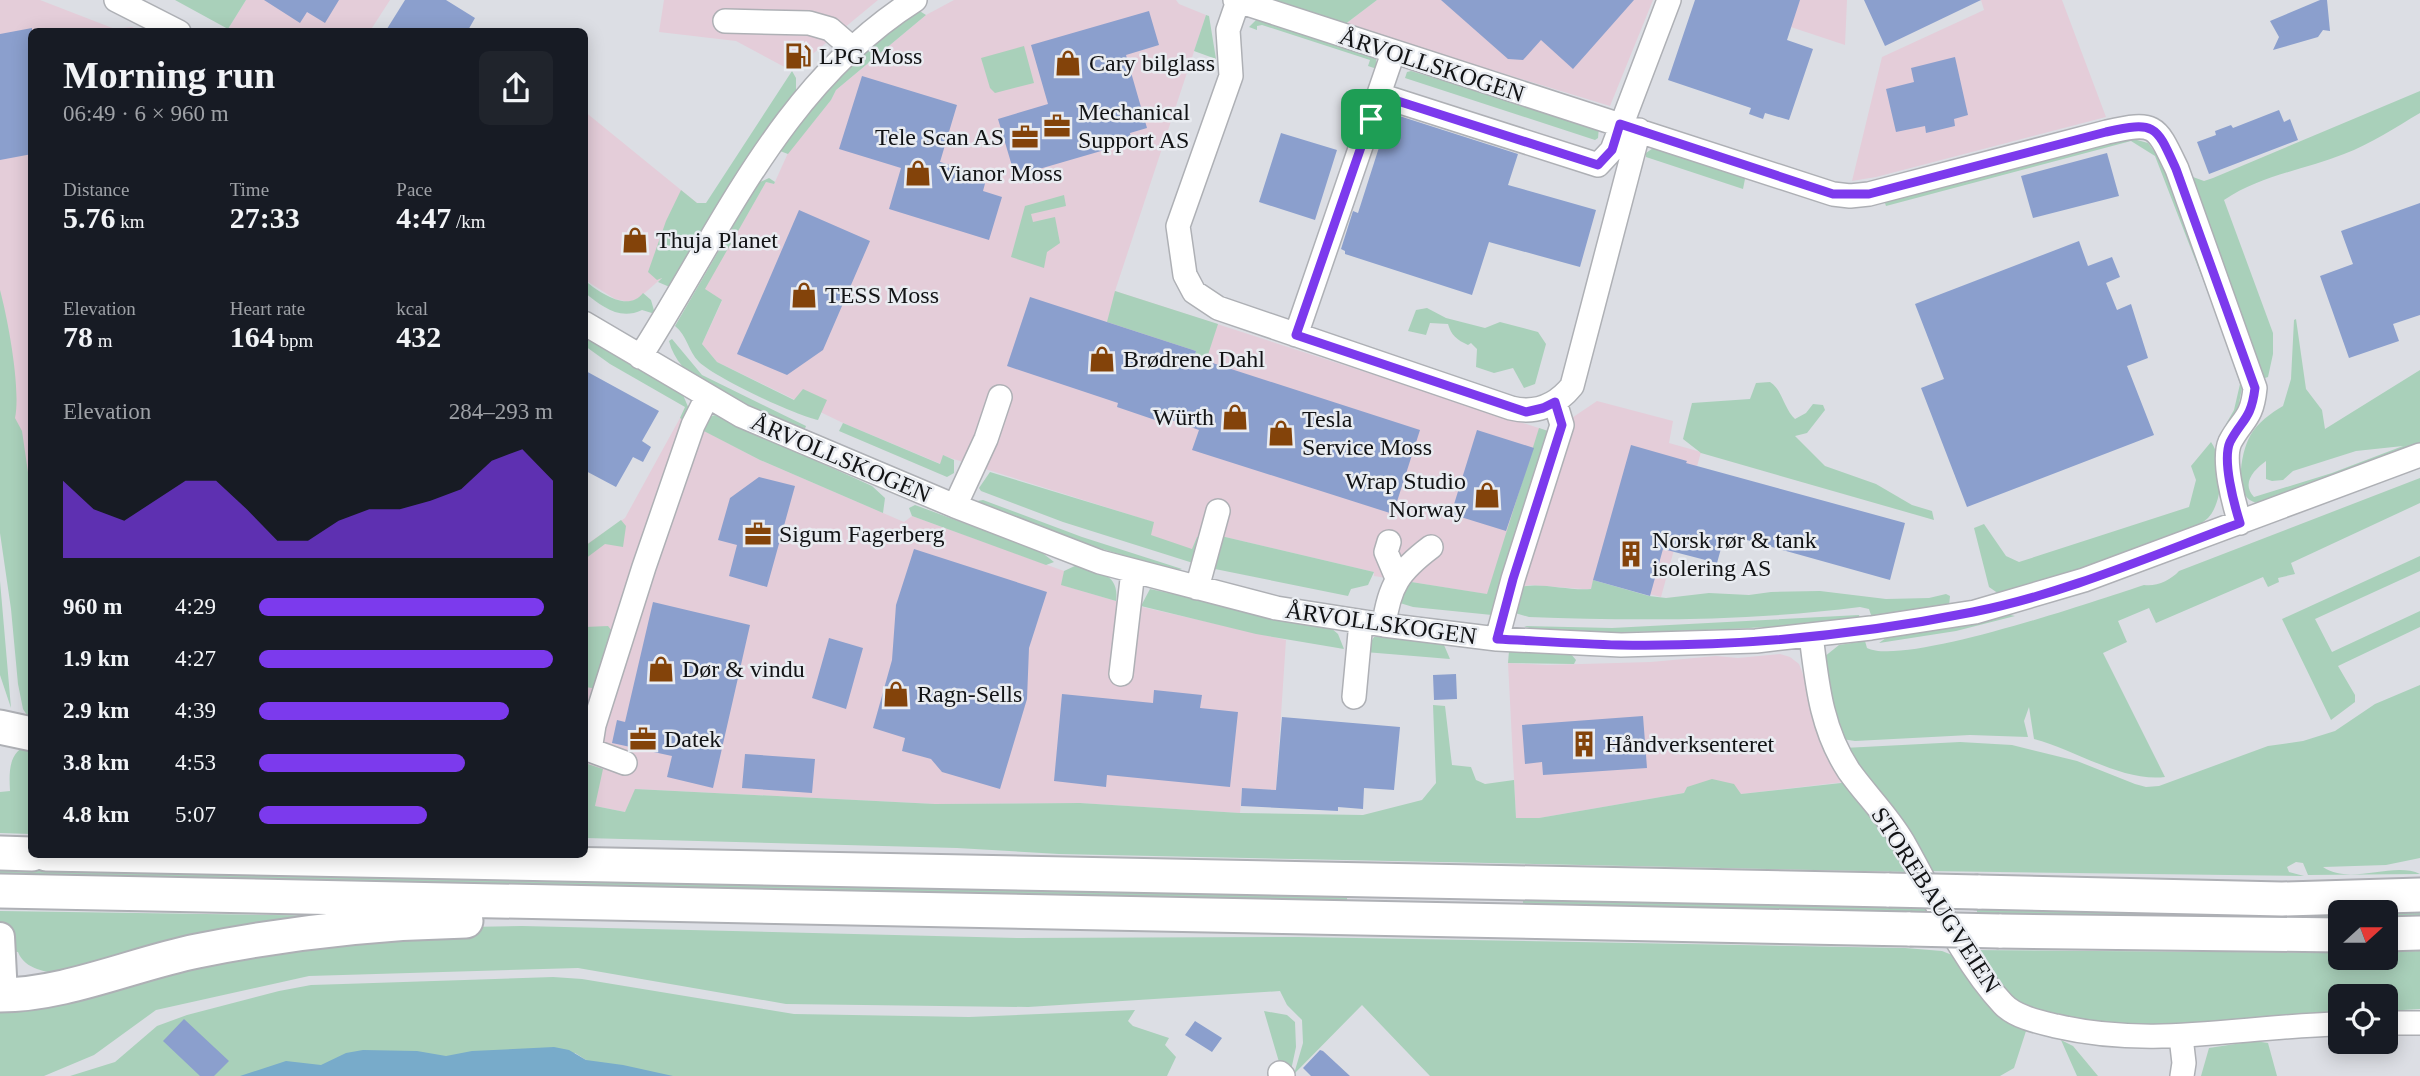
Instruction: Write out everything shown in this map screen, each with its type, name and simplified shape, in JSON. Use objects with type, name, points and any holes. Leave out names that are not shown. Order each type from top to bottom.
[{"type":"highway","points":[[0,727],[28,733]]},
{"type":"highway","points":[[588,847],[629,850],[667,866]]},
{"type":"highway","points":[[0,853],[28,854]]},
{"type":"highway","points":[[253,858],[2281,899],[2420,895]]},
{"type":"highway","points":[[0,891],[1998,931],[2328,935]]},
{"type":"highway","points":[[1,995],[41,992],[170,957],[302,932],[383,923],[546,919],[591,902]]},
{"type":"highway","points":[[2398,934],[2420,933]]},
{"type":"main road","points":[[0,937],[1,995]]},
{"type":"street","points":[[116,0],[171,28]]},
{"type":"street","points":[[640,357],[789,115],[822,76],[852,48],[886,18],[915,0]]},
{"type":"street","points":[[1236,1],[1228,30],[1231,76],[1178,226],[1185,275],[1194,292],[1208,303],[1296,335],[1526,412],[1555,402],[1572,386],[1630,127],[1669,0]]},
{"type":"street","name":"ÅRVOLLSKOGEN","points":[[1236,1],[1833,194],[1869,194],[2133,126],[2147,126],[2156,131],[2176,169],[2255,388],[2248,419],[2230,442],[2227,454],[2240,523]]},
{"type":"street","points":[[725,21],[809,23],[830,29],[852,48]]},
{"type":"street","points":[[1296,335],[1393,53]]},
{"type":"street","points":[[1379,95],[1598,165],[1630,127]]},
{"type":"street","name":"ÅRVOLLSKOGEN","points":[[588,325],[742,416],[955,506],[1100,562],[1276,608],[1372,624],[1497,639],[1620,645],[1756,640],[1975,612],[2075,583],[2420,455]]},
{"type":"street","points":[[625,763],[590,750],[594,725],[648,554],[693,425],[707,397]]},
{"type":"street","points":[[955,506],[986,439],[1000,397]]},
{"type":"street","points":[[1497,639],[1513,579],[1562,425],[1555,402]]},
{"type":"street","points":[[1197,588],[1218,511]]},
{"type":"street","points":[[1389,542],[1386,552],[1396,578]]},
{"type":"street","points":[[1354,697],[1372,624],[1386,607],[1396,578],[1431,547]]},
{"type":"street","points":[[1121,674],[1133,570]]},
{"type":"street","name":"STOREBAUGVEIEN","points":[[1811,635],[1820,704],[1833,745],[1850,772],[1899,835],[1973,964],[2005,1006],[2040,1023],[2104,1035],[2181,1037],[2328,1025]]},
{"type":"street","points":[[2398,1023],[2420,1023]]},
{"type":"street","points":[[2181,1037],[2184,1062],[2182,1076]]},
{"type":"shaded area","points":[[0,0],[40,0],[112,28],[28,28],[28,673],[0,487]]},
{"type":"shaded area","points":[[246,0],[390,0],[372,28],[229,28]]},
{"type":"shaded area","points":[[664,0],[878,0],[792,71],[736,41],[659,32]]},
{"type":"shaded area","points":[[954,0],[1176,0],[1179,4],[1206,15],[1115,291],[1551,432],[1597,401],[1673,421],[1669,443],[1701,452],[1661,597],[1594,580],[1591,589],[1530,585],[1520,587],[1517,599],[1374,576],[1374,572],[1221,536],[1197,537],[1192,550],[1150,535],[1153,522],[944,456],[941,464],[843,423],[717,362],[702,344],[722,301],[704,289],[766,182],[774,184],[788,153],[836,90],[926,15]]},
{"type":"shaded area","points":[[1377,0],[1653,0],[1610,106],[1344,25]]},
{"type":"shaded area","points":[[1710,0],[1847,0],[1845,45]]},
{"type":"shaded area","points":[[1981,0],[2062,0],[2106,117],[1852,181],[1882,57],[1984,10]]},
{"type":"shaded area","name":"Thuja Planet","points":[[588,114],[697,203],[706,203],[664,276],[639,298],[629,302],[615,299],[588,282]]},
{"type":"shaded area","points":[[680,418],[760,460],[904,522],[912,516],[1064,571],[1062,585],[1116,601],[1286,640],[1276,790],[1242,788],[1240,813],[1080,803],[935,804],[636,789],[625,812],[595,806],[602,769],[588,764],[588,543],[625,518]]},
{"type":"shaded area","points":[[1780,654],[1799,664],[1844,782],[1741,794],[1687,787],[1684,793],[1539,818],[1516,818],[1508,663],[1547,665],[1651,662]]},
{"type":"green space","points":[[175,0],[246,0],[226,28]]},
{"type":"green space","points":[[1270,0],[1377,0],[1344,25]]},
{"type":"green space","points":[[918,10],[926,15],[836,90],[788,154],[780,151],[808,108],[854,59]]},
{"type":"green space","points":[[1206,15],[1209,16],[1216,59],[1194,51]]},
{"type":"green space","points":[[1256,20],[1368,55],[1376,59],[1377,69],[1368,66],[1370,60],[1262,25],[1257,26],[1257,30],[1249,27]]},
{"type":"green space","points":[[1024,46],[1034,83],[995,93],[990,88],[981,58]]},
{"type":"green space","points":[[792,71],[796,78],[796,91],[768,130],[672,288],[658,282],[662,278],[657,280],[648,272],[666,221],[681,190],[697,203],[706,203]]},
{"type":"green space","points":[[1407,72],[1599,127],[1598,138],[1595,140],[1405,78]]},
{"type":"green space","points":[[2420,91],[2420,113],[2374,140],[2329,160],[2253,185],[2224,200],[2273,333],[2273,354],[2268,377],[2262,379],[2193,177],[2204,181],[2213,178]]},
{"type":"green space","points":[[2126,137],[2148,143],[2164,164],[2243,383],[2236,418],[2230,425],[2226,424],[2234,410],[2240,384],[2224,334],[2155,156],[2131,141],[1886,206],[1885,203],[1893,198]]},
{"type":"green space","points":[[1656,146],[1741,173],[1745,179],[1743,189],[1646,157],[1646,153]]},
{"type":"green space","points":[[769,178],[774,184],[766,182],[705,289],[722,300],[702,344],[717,362],[794,400],[803,389],[827,400],[818,420],[756,395],[708,369],[695,358],[675,326],[758,183]]},
{"type":"green space","points":[[1064,195],[1066,206],[1031,214],[1033,222],[1055,217],[1060,243],[1047,252],[1044,268],[1011,257],[1025,206]]},
{"type":"green space","points":[[588,283],[605,295],[622,301],[637,299],[643,293],[651,300],[655,314],[642,310],[618,313],[588,295]]},
{"type":"green space","points":[[0,290],[15,373],[15,418],[22,431],[28,472],[28,716],[23,709],[18,684],[0,533]]},
{"type":"green space","points":[[1115,291],[1218,324],[1189,413],[1177,410],[1196,351],[1107,322]]},
{"type":"green space","points":[[1427,308],[1446,318],[1485,328],[1500,322],[1538,332],[1546,344],[1535,384],[1524,388],[1513,368],[1494,373],[1476,367],[1477,349],[1471,343],[1468,345],[1458,339],[1448,324],[1430,323],[1426,335],[1408,331],[1416,310]]},
{"type":"green space","points":[[2296,319],[2306,389],[2322,410],[2325,429],[2420,370],[2420,444],[2260,503],[2251,500],[2242,486],[2244,453],[2253,431],[2283,406],[2291,379]],"holes":[[[2403,446],[2332,473],[2254,497],[2250,492],[2251,477],[2266,461],[2266,479],[2283,480],[2293,471],[2356,451]]]},
{"type":"green space","points":[[588,339],[683,395],[689,409],[685,421],[680,418],[685,407],[610,364],[588,348]]},
{"type":"green space","points":[[672,339],[702,375],[806,426],[804,431],[706,386],[690,374],[677,359],[669,341]]},
{"type":"green space","points":[[1770,382],[1795,419],[1806,413],[1813,404],[1823,405],[1825,410],[1807,433],[1795,436],[1825,466],[1876,484],[1912,505],[1932,511],[1934,520],[1701,453],[1683,439],[1692,403],[1750,399],[1756,383]]},
{"type":"green space","points":[[715,415],[872,486],[885,498],[883,513],[760,460],[700,429],[707,418]]},
{"type":"green space","points":[[843,423],[940,464],[943,455],[954,460],[954,473],[947,477],[839,431]]},
{"type":"green space","points":[[1539,428],[1551,432],[1492,615],[1413,607],[1400,603],[1405,581],[1487,594]]},
{"type":"green space","points":[[2211,442],[2220,469],[2219,491],[2213,511],[2194,528],[2085,569],[1999,594],[1989,587],[1974,528],[1984,524],[2006,556],[2019,562],[2189,507],[2196,480],[2191,466]]},
{"type":"green space","points":[[990,472],[1154,522],[1151,535],[1192,549],[1197,537],[1201,537],[1193,563],[1063,522],[981,491],[979,488]]},
{"type":"green space","points":[[2420,478],[2420,503],[2291,563],[2295,574],[2278,578],[2279,582],[2268,587],[2263,577],[2156,623],[2149,608],[2118,621],[2127,642],[2103,653],[2165,777],[2132,775],[2034,739],[2029,707],[2024,721],[2028,737],[1970,735],[1855,741],[1842,739],[1837,732],[1824,657],[1839,645],[1865,641],[1867,648],[1888,651],[1919,648],[2046,617],[2144,585],[2163,582],[2179,571]]},
{"type":"green space","points":[[983,500],[1082,537],[1182,569],[1173,571],[1054,534],[979,505],[977,501]]},
{"type":"green space","points":[[915,505],[1040,551],[1054,562],[1046,565],[912,516],[909,508]]},
{"type":"green space","points":[[621,520],[626,526],[623,547],[605,544],[588,557],[588,544]]},
{"type":"green space","points":[[1221,536],[1374,572],[1368,585],[1351,589],[1348,596],[1215,569],[1213,566]]},
{"type":"green space","points":[[2420,556],[2420,571],[2315,619],[2332,652],[2420,611],[2420,627],[2338,666],[2355,695],[2355,702],[2331,720],[2282,619]]},
{"type":"green space","points":[[1077,565],[1100,572],[1111,579],[1115,585],[1116,601],[1061,585],[1064,571]]},
{"type":"green space","points":[[1593,580],[1649,596],[1666,598],[1709,593],[1749,595],[1820,591],[1886,599],[1929,598],[1946,594],[1950,596],[1949,606],[1872,618],[1869,609],[1860,607],[1695,619],[1529,617],[1515,613],[1520,587],[1537,585],[1591,589]]},
{"type":"green space","points":[[0,581],[11,708],[0,675]]},
{"type":"green space","points":[[1150,589],[1331,628],[1338,634],[1344,649],[1256,634],[1141,606]]},
{"type":"green space","points":[[2006,614],[2015,616],[1956,631],[1879,643],[1886,638]]},
{"type":"green space","points":[[1859,615],[1860,619],[1830,622],[1680,631],[1571,633],[1547,632],[1524,626],[1612,628]]},
{"type":"green space","points":[[608,626],[612,631],[599,689],[588,687],[588,627]]},
{"type":"green space","points":[[1374,637],[1444,645],[1450,659],[1365,652]]},
{"type":"green space","points":[[1509,651],[1570,653],[1576,660],[1574,664],[1508,663]]},
{"type":"green space","points":[[2420,685],[2420,858],[2386,865],[2323,867],[2346,874],[2397,870],[2420,874],[2308,875],[2303,863],[2296,862],[2287,867],[2289,872],[2304,876],[1928,871],[1844,748],[1960,742],[2012,745],[2077,761],[2135,784],[2159,786],[2268,746],[2303,741],[2335,731],[2375,704]]},
{"type":"green space","points":[[1433,705],[1445,706],[1452,765],[1471,767],[1476,780],[1485,784],[1514,780],[1516,818],[1539,818],[1684,793],[1687,787],[1712,779],[1734,784],[1741,794],[1850,782],[1912,872],[1059,854],[957,848],[588,838],[588,764],[603,769],[595,806],[625,812],[635,789],[935,804],[1080,803],[1240,813],[1363,815],[1422,800],[1436,783]]},
{"type":"green space","points":[[28,745],[28,834],[0,833],[0,792],[10,791],[10,769],[14,756]]},
{"type":"green space","points":[[0,866],[1347,894],[1347,903],[0,877]]},
{"type":"green space","points":[[1523,896],[1931,905],[1935,915],[1523,907]]},
{"type":"green space","points":[[1977,909],[2328,909],[2328,921],[1977,914]]},
{"type":"green space","points":[[2398,909],[2420,909],[2420,919],[2398,920]]},
{"type":"green space","points":[[0,911],[342,916],[63,974],[31,966],[18,952],[0,951]]},
{"type":"green space","points":[[522,926],[1017,938],[1299,937],[1905,948],[1942,951],[1952,955],[1991,1009],[2026,1031],[2014,1068],[2000,1076],[1430,1076],[1362,1005],[1294,1074],[1303,1043],[1302,1020],[1287,1005],[1280,991],[1028,1007],[786,1004],[578,968],[309,976],[156,1010],[94,1055],[44,1076],[0,1076],[0,1010],[23,1012],[145,971],[466,927]]},
{"type":"green space","points":[[1970,950],[2328,953],[2328,970],[2398,970],[2398,952],[2420,951],[2420,1009],[2398,1010],[2398,984],[2328,984],[2328,1016],[2114,1028],[2089,1025],[2011,1003]]},
{"type":"green space","points":[[553,977],[582,979],[794,1014],[969,1017],[1135,1010],[1128,1021],[1133,1026],[1169,1038],[1165,1045],[1176,1057],[1167,1076],[591,1076],[586,1060],[575,1053],[545,1076],[70,1076],[115,1062],[157,1026],[187,1015],[279,991],[311,985]]},
{"type":"green space","points":[[1264,1011],[1287,1015],[1295,1022],[1296,1047],[1290,1075],[1279,1062]]},
{"type":"green space","points":[[2061,1040],[2073,1046],[2098,1076],[2077,1076]]},
{"type":"green space","points":[[2255,1041],[2268,1043],[2277,1076],[2201,1076],[2209,1048]]},
{"type":"water","points":[[554,1047],[569,1050],[586,1060],[673,1076],[240,1076],[286,1061],[321,1065],[346,1053],[363,1050],[417,1051],[446,1056],[472,1051]]},
{"type":"building","points":[[264,0],[339,0],[325,23],[307,12],[300,23]]},
{"type":"building","points":[[405,0],[446,0],[475,18],[469,28],[388,28]]},
{"type":"building","points":[[1441,0],[1634,0],[1573,69],[1541,40],[1523,60],[1508,59]]},
{"type":"building","points":[[1695,0],[1800,0],[1787,40],[1813,49],[1789,120],[1765,113],[1763,119],[1749,114],[1751,108],[1668,80]]},
{"type":"building","points":[[1864,0],[1981,0],[1885,46]]},
{"type":"building","points":[[2320,0],[2327,0],[2330,31],[2323,30],[2318,37],[2273,50],[2279,37],[2270,21]]},
{"type":"building","points":[[1149,11],[1159,45],[1126,55],[1147,128],[1130,133],[1132,142],[1015,176],[998,119],[1048,104],[1031,45]]},
{"type":"building","points":[[28,29],[28,155],[0,160],[0,34]]},
{"type":"building","points":[[1955,57],[1968,115],[1954,119],[1955,126],[1926,133],[1925,126],[1896,132],[1886,89],[1914,82],[1911,68]]},
{"type":"building","points":[[862,76],[957,105],[940,162],[987,176],[983,191],[1002,197],[989,240],[889,209],[901,168],[839,149]]},
{"type":"building","points":[[2279,110],[2284,122],[2290,119],[2298,140],[2209,174],[2197,142],[2216,135],[2215,131],[2231,125],[2233,128]]},
{"type":"building","points":[[1390,113],[1518,154],[1508,185],[1596,210],[1580,267],[1489,242],[1472,295],[1345,254],[1341,249],[1353,211],[1358,213]]},
{"type":"building","points":[[1281,133],[1337,150],[1315,220],[1259,202]]},
{"type":"building","points":[[2107,153],[2119,196],[2033,218],[2021,176]]},
{"type":"building","points":[[2420,203],[2420,315],[2393,324],[2399,341],[2349,358],[2320,276],[2353,264],[2341,231]]},
{"type":"building","name":"TESS Moss","points":[[799,210],[870,241],[823,350],[787,375],[737,354]]},
{"type":"building","points":[[2079,241],[2088,266],[2112,257],[2120,277],[2106,283],[2117,310],[2131,304],[2148,358],[2127,366],[2154,435],[1967,507],[1921,388],[1944,379],[1915,304]]},
{"type":"building","points":[[1030,297],[1196,351],[1194,357],[1420,430],[1393,514],[1192,450],[1199,430],[1163,417],[1161,422],[1117,407],[1118,403],[1007,366]]},
{"type":"building","points":[[588,372],[659,411],[642,441],[651,447],[643,462],[633,457],[616,487],[588,472]]},
{"type":"building","name":"Wrap Studio Norway","points":[[1477,430],[1534,448],[1506,531],[1451,514]]},
{"type":"building","points":[[1631,445],[1687,461],[1686,463],[1905,523],[1890,580],[1725,534],[1717,563],[1663,549],[1650,596],[1593,580]]},
{"type":"building","points":[[759,477],[795,486],[767,587],[729,576],[737,545],[718,540],[730,498]]},
{"type":"building","points":[[914,549],[1047,592],[1029,648],[1027,699],[1000,789],[942,772],[931,759],[902,751],[905,738],[873,728],[892,660],[896,605]]},
{"type":"building","points":[[653,602],[750,625],[713,788],[667,777],[672,756],[612,743],[617,720],[625,722]]},
{"type":"building","points":[[829,638],[863,648],[846,709],[812,698]]},
{"type":"building","points":[[1456,674],[1457,699],[1434,700],[1433,675]]},
{"type":"building","points":[[1154,690],[1202,695],[1200,708],[1238,712],[1230,787],[1107,775],[1106,787],[1054,781],[1062,694],[1153,703]]},
{"type":"building","name":"Håndverksenteret","points":[[1643,716],[1647,768],[1543,775],[1542,762],[1525,764],[1522,725]]},
{"type":"building","points":[[1282,717],[1400,727],[1394,790],[1364,788],[1363,809],[1338,807],[1338,811],[1241,806],[1242,788],[1276,790]]},
{"type":"building","points":[[745,754],[815,759],[812,793],[742,788]]},
{"type":"building","points":[[184,1019],[229,1061],[214,1076],[200,1076],[163,1041]]},
{"type":"building","points":[[1195,1021],[1222,1038],[1212,1052],[1185,1035]]},
{"type":"building","points":[[1320,1050],[1350,1076],[1311,1076],[1303,1068]]},
{"type":"place","name":"LPG Moss","points":[[798,56]]},
{"type":"place","name":"Cary bilglass","points":[[1068,63]]},
{"type":"place","name":"Mechanical Support AS","points":[[1057,126]]},
{"type":"place","name":"Tele Scan AS","points":[[1025,137]]},
{"type":"place","name":"Vianor Moss","points":[[918,173]]},
{"type":"place","name":"Thuja Planet","points":[[635,240]]},
{"type":"place","name":"TESS Moss","points":[[804,295]]},
{"type":"place","name":"Brødrene Dahl","points":[[1102,359]]},
{"type":"place","name":"Würth","points":[[1235,417]]},
{"type":"place","name":"Tesla Service Moss","points":[[1281,433]]},
{"type":"place","name":"Wrap Studio Norway","points":[[1487,495]]},
{"type":"place","name":"Sigum Fagerberg","points":[[758,534]]},
{"type":"place","name":"Norsk rør & tank isolering AS","points":[[1631,554]]},
{"type":"place","name":"Dør & vindu","points":[[661,669]]},
{"type":"place","name":"Ragn-Sells","points":[[896,694]]},
{"type":"place","name":"Datek","points":[[643,739]]},
{"type":"place","name":"Håndverksenteret","points":[[1584,744]]},
{"type":"route","points":[[1379,95],[1598,165],[1612,150],[1620,124],[1833,194],[1850,196],[1869,194],[2106,132],[2147,126],[2156,131],[2165,143],[2176,169],[2255,388],[2248,419],[2230,442],[2227,454],[2240,523],[2084,580],[1975,612],[1871,628],[1756,640],[1620,645],[1497,639],[1513,579],[1562,425],[1555,402],[1526,412],[1296,335],[1371,119],[1379,95]]}]
